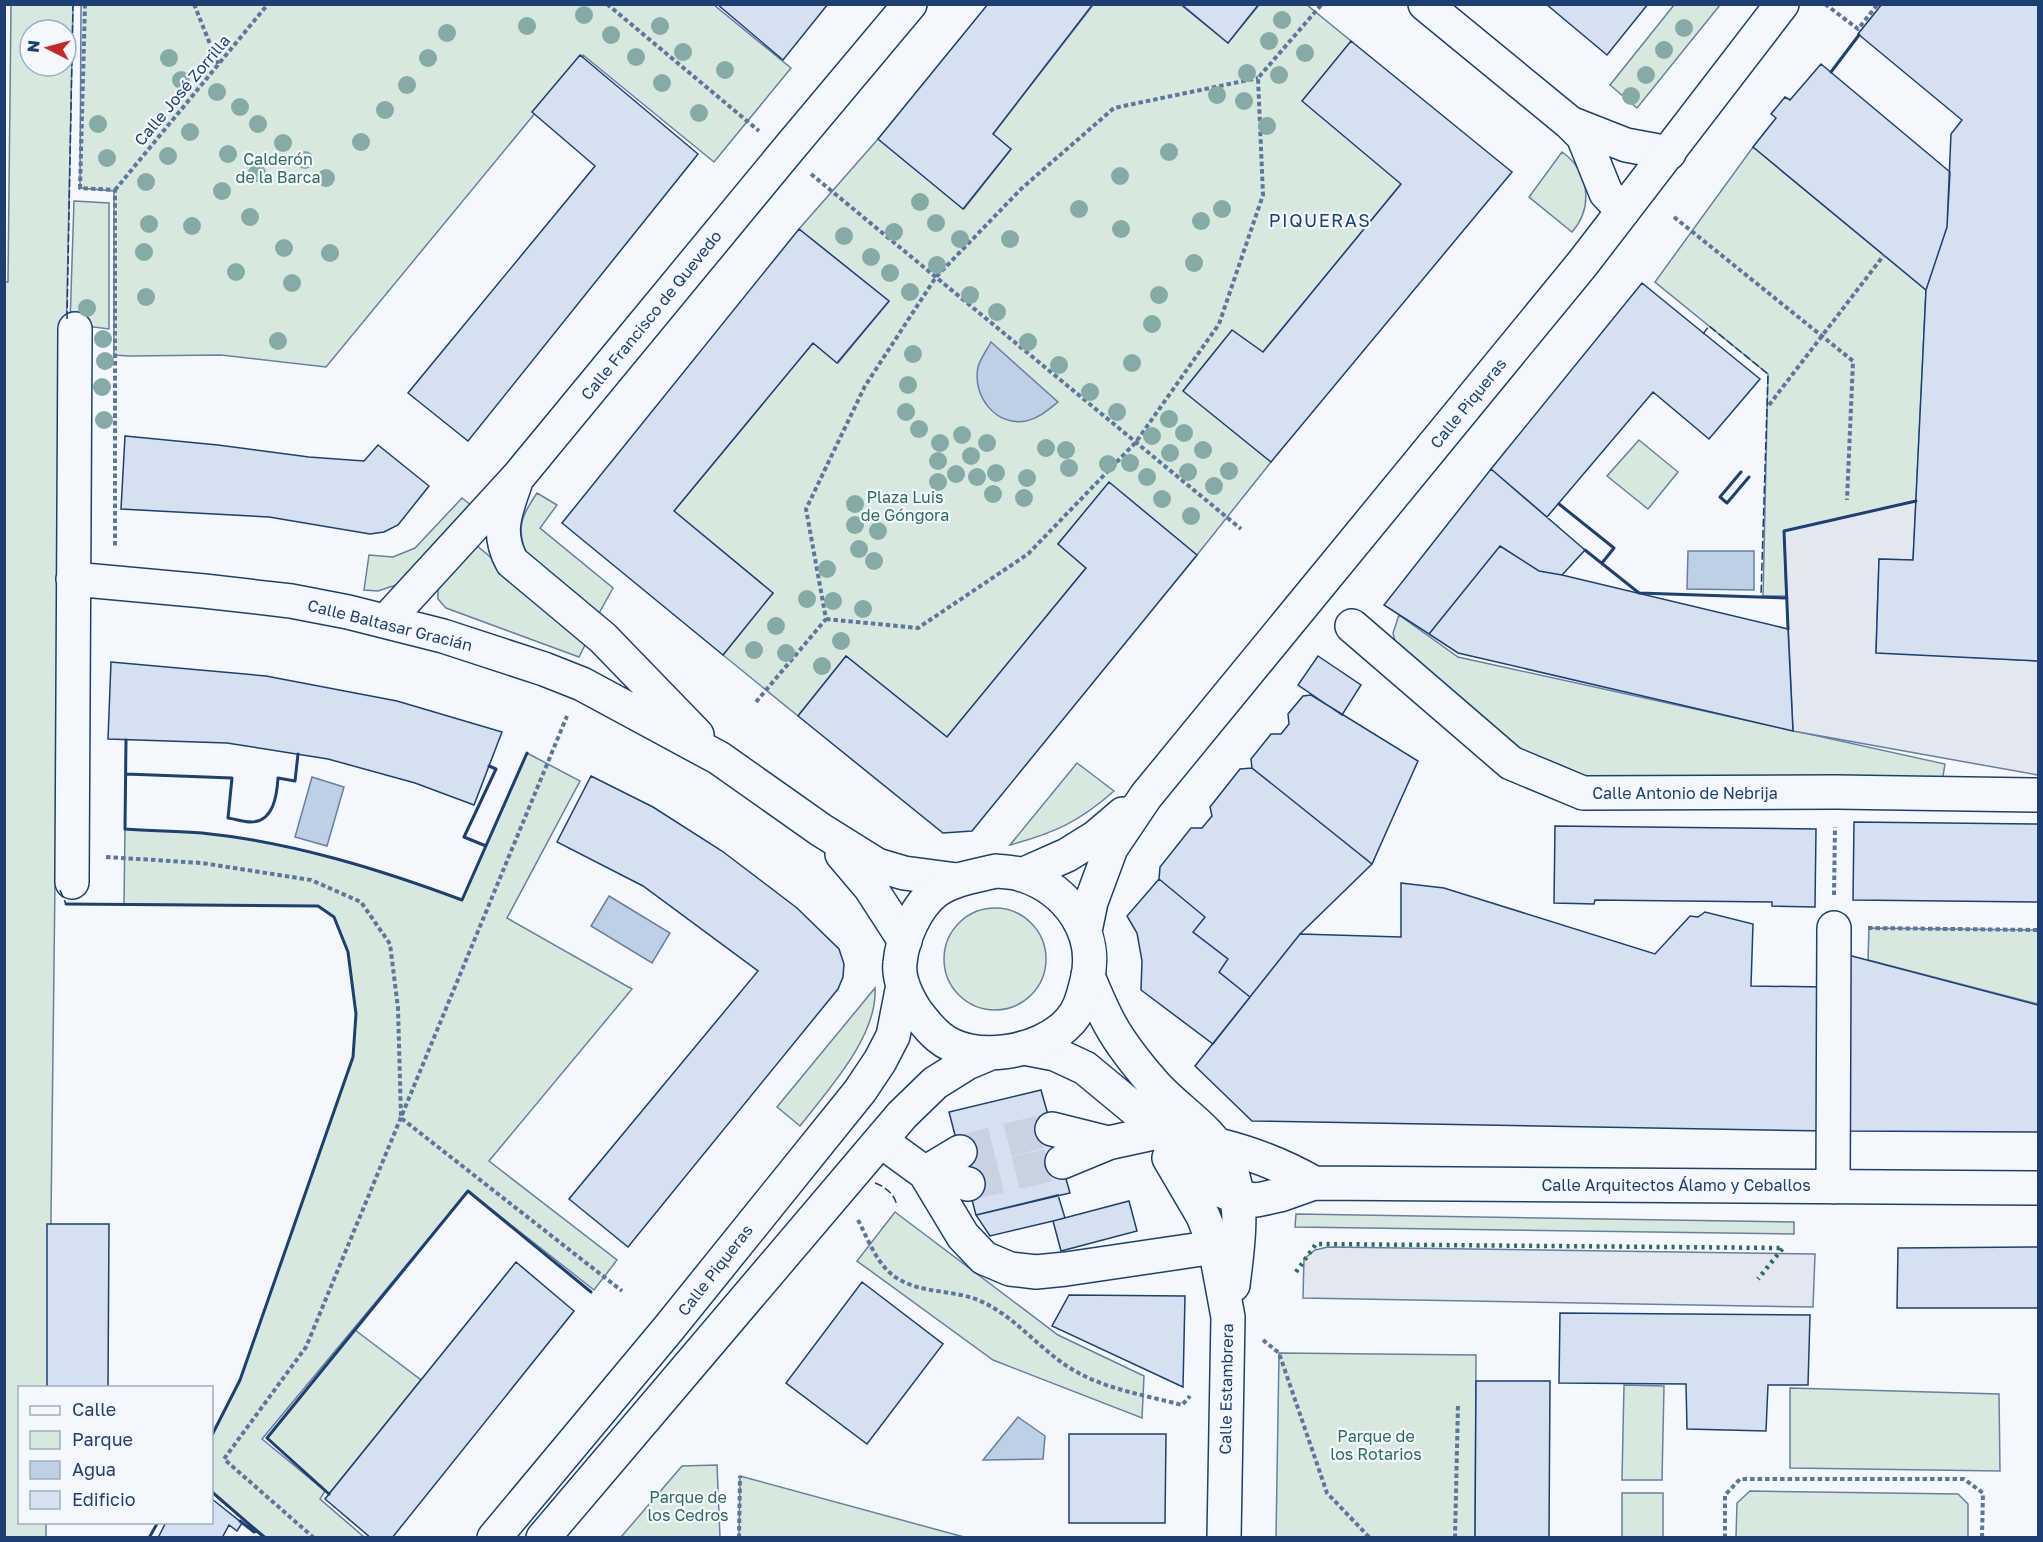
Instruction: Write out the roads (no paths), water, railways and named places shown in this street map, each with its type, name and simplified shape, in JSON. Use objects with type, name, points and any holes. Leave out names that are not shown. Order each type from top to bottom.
[{"type":"street","name":"Calle Francisco de Quevedo","points":[[386,621],[518,477],[910,4]]},
{"type":"street","points":[[1425,4],[1583,136],[1606,193],[1623,211]]},
{"type":"street","name":"Calle Piqueras","points":[[1085,931],[1091,902],[1111,848],[1146,796],[1568,281],[1782,4]]},
{"type":"street","points":[[1570,123],[1626,145],[1669,153]]},
{"type":"street","points":[[72,869],[75,329]]},
{"type":"street","name":"Calle Baltasar Gracián","points":[[518,477],[502,527],[506,551],[512,562],[603,638],[719,758]]},
{"type":"street","name":"Calle Baltasar Gracián","points":[[73,579],[291,601],[386,621],[454,639],[544,669],[582,684],[719,758],[821,830],[877,865],[904,873],[957,880]]},
{"type":"street","name":"Calle Antonio de Nebrija","points":[[1352,626],[1511,763],[1583,794],[1836,792],[2038,795]]},
{"type":"street","name":"Calle Piqueras","points":[[1022,875],[1067,855],[1096,837],[1146,796]]},
{"type":"street","name":"Calle Baltasar Gracián","points":[[821,830],[870,886],[905,941]]},
{"type":"street","points":[[543,1538],[902,1115],[935,1083],[967,1063],[991,1053],[1024,1048],[1047,1039],[1069,1022],[1082,1002],[1088,976],[1090,954],[1085,931],[1078,917],[1064,900],[1022,875],[996,871],[957,880],[936,891],[922,903],[905,941],[899,964],[903,985],[914,1008],[940,1039],[961,1048],[991,1053]]},
{"type":"street","points":[[1833,1186],[1834,928]]},
{"type":"street","name":"Calle Arquitectos Álamo y Ceballos","points":[[1088,976],[1112,1028],[1155,1085],[1218,1145],[1247,1199]]},
{"type":"street","name":"Calle Piqueras","points":[[494,1538],[669,1328],[860,1091],[893,1036],[903,985]]},
{"type":"street","points":[[1024,1048],[1055,1054],[1084,1068],[1218,1190],[1247,1199]]},
{"type":"street","points":[[1062,1162],[1148,1125]]},
{"type":"street","points":[[1148,1125],[1203,1216],[1227,1241]]},
{"type":"street","points":[[1052,1130],[1108,1143]]},
{"type":"street","points":[[881,1141],[925,1173],[968,1184]]},
{"type":"street","name":"Calle Arquitectos Álamo y Ceballos","points":[[1218,1145],[1244,1151],[1291,1170],[1314,1183]]},
{"type":"street","points":[[925,1173],[960,1152]]},
{"type":"street","points":[[925,1173],[963,1236],[984,1258],[1010,1269],[1036,1272],[1066,1269],[1227,1241]]},
{"type":"street","name":"Calle Arquitectos Álamo y Ceballos","points":[[1247,1199],[1280,1195],[1314,1183],[2038,1188]]},
{"type":"street","name":"Calle Arquitectos Álamo y Ceballos","points":[[1228,1327],[1227,1241],[1247,1199]]},
{"type":"street","name":"Calle Estambrera","points":[[1224,1538],[1228,1327]]},
{"type":"water","points":[[991,342],[1058,402],[1031,420],[1015,422],[996,414],[988,407],[979,389],[977,378],[979,364]]},
{"type":"water","points":[[1688,551],[1754,551],[1754,590],[1687,589]]},
{"type":"water","points":[[312,777],[344,787],[327,846],[295,837]]},
{"type":"water","points":[[609,896],[670,933],[652,963],[591,926]]},
{"type":"water","points":[[1018,1417],[1045,1436],[1043,1459],[983,1460]]},
{"type":"tunnel","points":[[960,1152],[1052,1129]]},
{"type":"tunnel","points":[[968,1184],[1062,1162]]},
{"type":"district","name":"PIQUERAS","points":[[1320,221]]},
{"type":"park label","name":"Calderón de la Barca","points":[[278,168]]},
{"type":"park label","name":"Plaza Luis de Góngora","points":[[905,506]]},
{"type":"park label","name":"Parque de los Rotarios","points":[[1376,1445]]},
{"type":"park label","name":"Parque de los Cedros","points":[[688,1506]]}]
